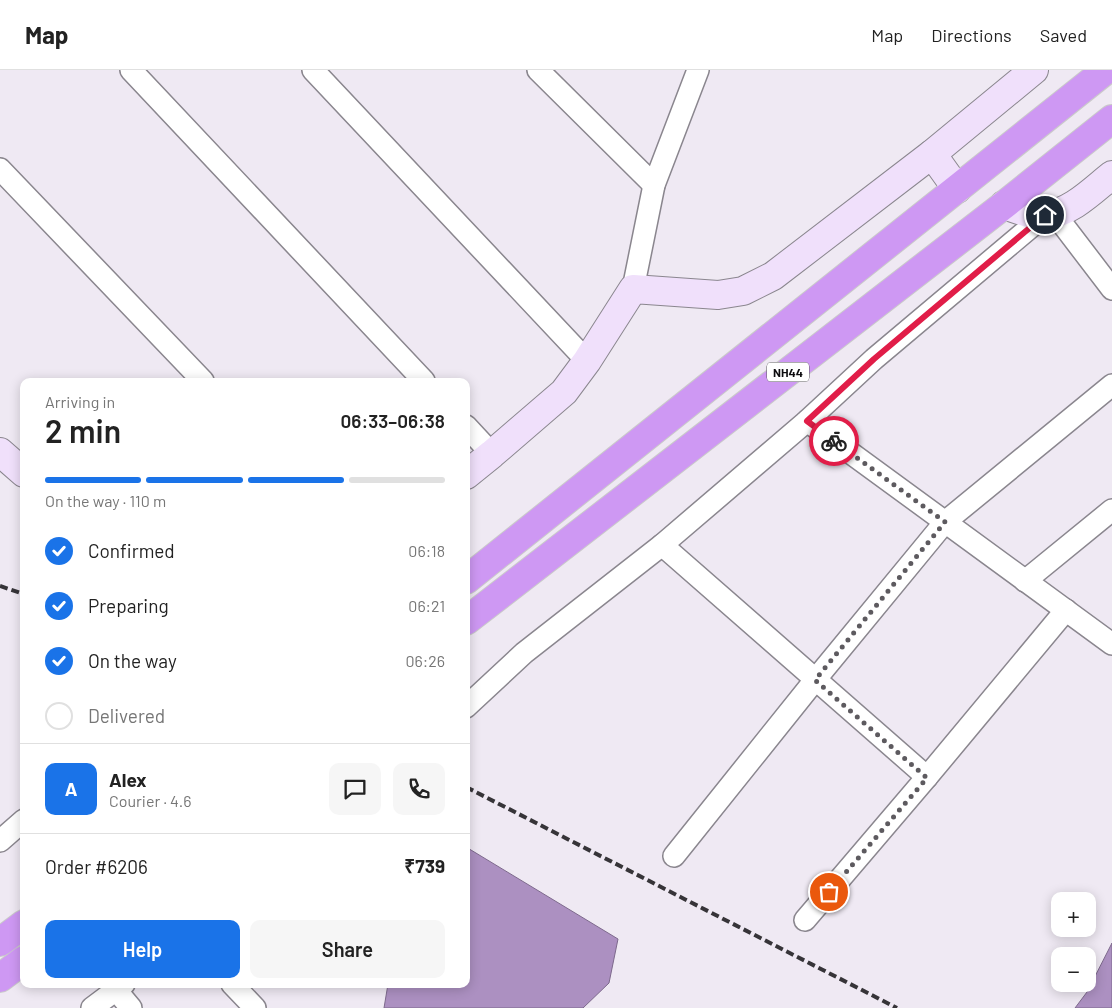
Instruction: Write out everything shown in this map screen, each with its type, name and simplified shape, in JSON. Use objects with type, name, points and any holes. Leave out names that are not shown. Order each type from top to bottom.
[{"type":"highway","name":"NH44","points":[[470,577],[1106,70]]},
{"type":"highway","name":"NH44","points":[[470,618],[1004,205],[1112,118]]},
{"type":"highway","points":[[0,942],[20,927]]},
{"type":"highway","points":[[0,978],[20,963]]},
{"type":"street","points":[[131,70],[421,378]]},
{"type":"street","points":[[313,70],[588,362]]},
{"type":"street","points":[[538,70],[654,184]]},
{"type":"street","points":[[470,472],[564,392],[588,362],[633,289],[654,184],[698,70]]},
{"type":"street","points":[[633,289],[718,295],[743,291],[773,276],[932,154],[1034,70]]},
{"type":"street","points":[[932,154],[957,190]]},
{"type":"street","points":[[0,169],[200,378]]},
{"type":"street","points":[[470,703],[524,653],[662,545],[807,421],[874,359],[1050,214],[1076,203],[1112,175]]},
{"type":"street","points":[[1004,205],[1022,211],[1050,214],[1112,289]]},
{"type":"street","points":[[674,856],[945,522],[1112,385]]},
{"type":"street","points":[[807,421],[1112,644]]},
{"type":"street","points":[[470,430],[492,454]]},
{"type":"street","points":[[0,452],[20,470]]},
{"type":"street","points":[[1025,581],[1112,510]]},
{"type":"street","points":[[662,545],[927,778]]},
{"type":"street","points":[[805,920],[927,778],[1066,610]]},
{"type":"street","points":[[0,841],[20,824]]},
{"type":"street","points":[[92,1008],[119,988]]},
{"type":"street","points":[[121,988],[131,1008]]},
{"type":"street","points":[[236,988],[255,1008]]},
{"type":"shaded area","points":[[470,849],[618,939],[609,983],[583,1008],[384,1008],[387,988],[470,988]]},
{"type":"shaded area","points":[[1112,943],[1112,1008],[1075,1008],[1087,992],[1096,992],[1096,974]]},
{"type":"railway","points":[[0,586],[20,593]]},
{"type":"railway","points":[[470,789],[897,1008]]},
{"type":"way so far","points":[[829,892],[927,778],[815,680],[945,522],[834,441]]},
{"type":"route","points":[[834,441],[807,421],[874,359],[1045,215]]}]
